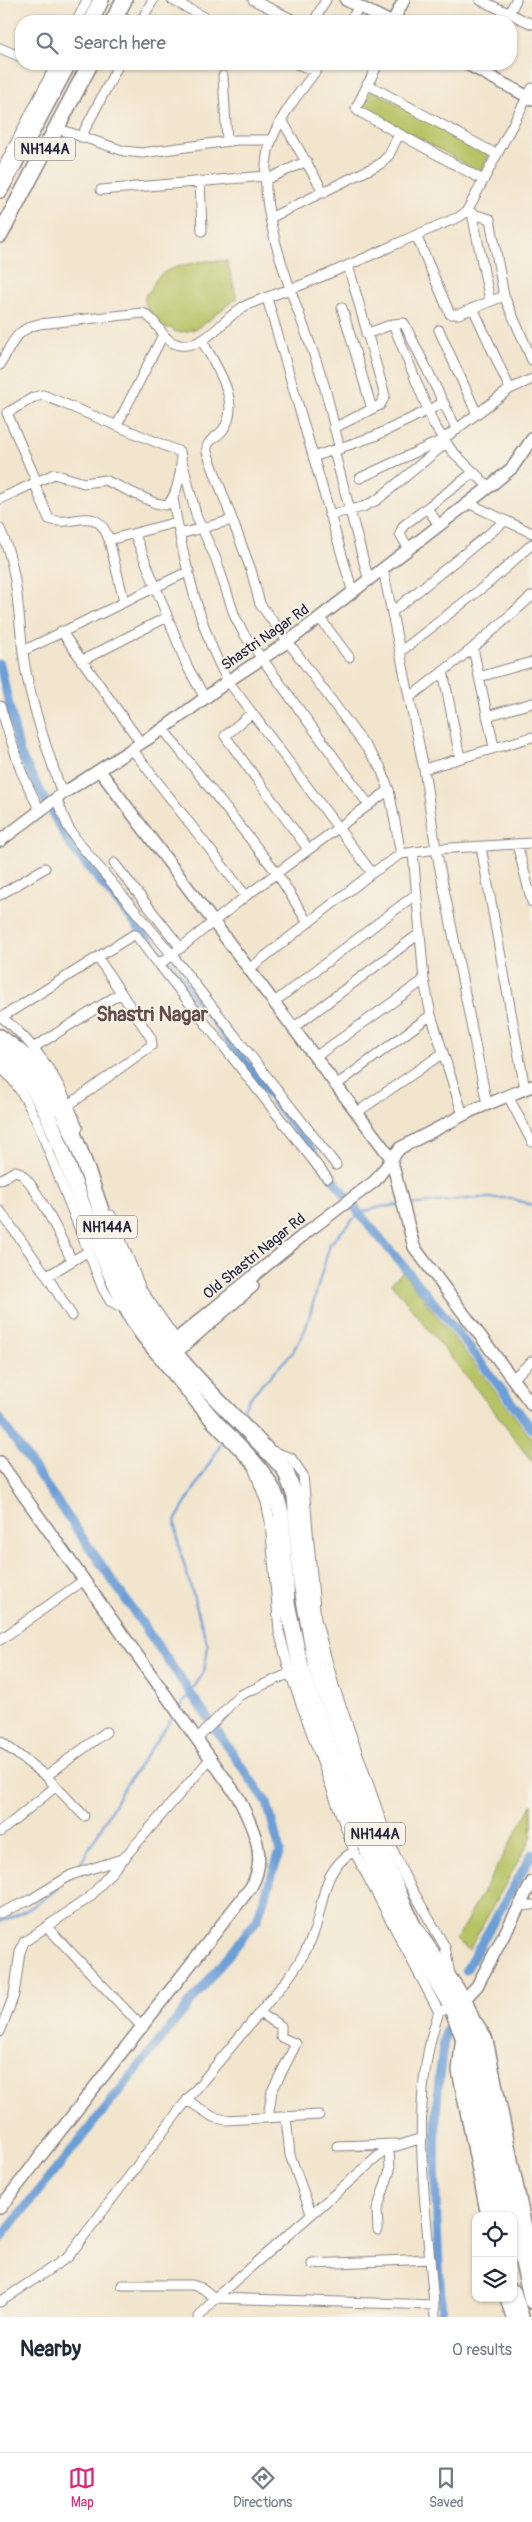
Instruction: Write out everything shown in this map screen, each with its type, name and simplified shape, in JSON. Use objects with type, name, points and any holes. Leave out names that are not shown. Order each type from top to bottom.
[{"type":"highway","points":[[93,15],[101,0]]},
{"type":"highway","points":[[120,15],[124,0]]},
{"type":"highway","name":"NH144A","points":[[0,190],[65,70]]},
{"type":"highway","name":"NH144A","points":[[0,235],[87,70]]},
{"type":"highway","name":"NH144A","points":[[0,1037],[34,1065],[63,1112],[128,1280],[152,1323],[216,1422],[249,1457],[278,1499],[281,1512],[287,1603],[348,1802],[387,1897],[451,2006],[463,2034],[470,2061],[496,2212]]},
{"type":"highway","name":"NH144A","points":[[0,1053],[18,1069],[32,1088],[49,1119],[84,1209],[128,1311],[140,1332],[169,1350],[285,1470],[295,1496],[308,1668],[384,1859],[413,1926],[450,1979],[451,2006]]},
{"type":"highway","name":"NH144A","points":[[451,2006],[471,2016],[477,2033],[519,2213],[532,2301]]},
{"type":"highway","points":[[516,2302],[521,2317]]},
{"type":"street","points":[[80,15],[87,0]]},
{"type":"street","points":[[145,15],[153,0]]},
{"type":"street","points":[[172,0],[201,15]]},
{"type":"street","points":[[253,0],[284,15]]},
{"type":"street","points":[[317,15],[326,0]]},
{"type":"street","points":[[346,0],[376,15]]},
{"type":"street","points":[[396,15],[404,0]]},
{"type":"street","points":[[480,0],[510,14],[516,0]]},
{"type":"street","points":[[354,15],[359,7]]},
{"type":"street","points":[[517,17],[532,24]]},
{"type":"street","points":[[0,48],[15,54]]},
{"type":"street","points":[[0,173],[53,70]]},
{"type":"street","points":[[81,137],[116,70]]},
{"type":"street","points":[[317,70],[282,120],[272,140],[265,178],[270,218],[291,289],[320,373],[334,428],[337,450],[338,513],[360,587]]},
{"type":"street","points":[[375,70],[356,108],[361,113],[483,180]]},
{"type":"street","points":[[479,70],[530,95],[496,154],[469,212],[490,301]]},
{"type":"street","points":[[223,76],[227,141]]},
{"type":"street","points":[[367,84],[496,154]]},
{"type":"street","points":[[282,120],[324,193]]},
{"type":"street","points":[[56,128],[124,151],[142,153],[227,141],[272,140]]},
{"type":"street","points":[[270,218],[380,164],[389,156],[400,134]]},
{"type":"street","points":[[101,190],[200,181],[265,178],[307,161]]},
{"type":"street","points":[[200,181],[202,231]]},
{"type":"street","points":[[0,365],[19,332],[34,325],[139,313],[150,317],[163,335],[173,343],[181,345],[202,341],[237,311],[469,212],[490,219],[504,296],[532,360]]},
{"type":"street","points":[[416,235],[450,314],[459,314],[504,296]]},
{"type":"street","points":[[334,428],[380,405],[385,396],[348,265]]},
{"type":"street","points":[[267,298],[313,457],[338,513],[360,587]]},
{"type":"street","points":[[342,308],[372,409]]},
{"type":"street","points":[[473,308],[510,389]]},
{"type":"street","points":[[366,334],[400,322],[407,326],[457,430]]},
{"type":"street","points":[[393,324],[427,411],[444,442],[489,487]]},
{"type":"street","points":[[439,330],[476,414]]},
{"type":"street","points":[[117,425],[163,335]]},
{"type":"street","points":[[202,341],[228,392],[229,408],[224,426],[206,448],[251,570],[260,604],[375,758],[389,790],[401,854]]},
{"type":"street","points":[[338,513],[376,500],[476,414],[510,389],[532,379]]},
{"type":"street","points":[[124,601],[106,529],[95,521],[78,518],[49,519],[36,490],[36,482],[4,416],[34,397],[43,395],[180,452],[190,500],[217,564],[235,617],[244,634],[369,805]]},
{"type":"street","points":[[313,457],[375,436],[443,403]]},
{"type":"street","name":"Shastri Nagar Rd","points":[[0,841],[50,802],[163,729],[228,681],[263,660],[383,570],[512,468],[532,439]]},
{"type":"street","points":[[360,478],[444,442]]},
{"type":"street","points":[[0,499],[57,474],[79,483],[106,480],[161,505],[170,503],[173,498],[183,463]]},
{"type":"street","points":[[409,549],[401,537],[400,530],[474,472]]},
{"type":"street","points":[[173,498],[176,522],[211,648],[228,681],[372,873]]},
{"type":"street","points":[[468,503],[532,534]]},
{"type":"street","points":[[427,508],[439,525]]},
{"type":"street","points":[[180,534],[232,520]]},
{"type":"street","points":[[392,612],[505,521]]},
{"type":"street","points":[[109,540],[136,535],[176,522]]},
{"type":"street","points":[[0,529],[15,573],[28,680],[50,802]]},
{"type":"street","points":[[136,535],[187,666],[205,698]]},
{"type":"street","points":[[400,652],[491,581],[532,544]]},
{"type":"street","points":[[383,570],[424,769],[436,849],[487,1104]]},
{"type":"street","points":[[25,650],[189,571]]},
{"type":"street","points":[[409,698],[473,648],[532,596]]},
{"type":"street","points":[[81,661],[167,616]]},
{"type":"street","points":[[320,617],[349,657]]},
{"type":"street","points":[[61,631],[136,746],[246,896]]},
{"type":"street","points":[[473,648],[494,747]]},
{"type":"street","points":[[479,677],[532,662]]},
{"type":"street","points":[[444,671],[460,758]]},
{"type":"street","points":[[487,716],[532,703]]},
{"type":"street","points":[[0,706],[21,772],[50,802],[327,1178]]},
{"type":"street","points":[[252,714],[225,736],[308,850]]},
{"type":"street","points":[[163,729],[277,873],[308,923]]},
{"type":"street","points":[[424,769],[532,737]]},
{"type":"street","points":[[100,771],[214,921],[356,1114],[391,1158],[410,1239],[419,1254],[512,1379],[530,1399]]},
{"type":"street","points":[[166,959],[246,896],[389,790]]},
{"type":"street","points":[[249,969],[372,873],[401,854],[436,849],[532,843]]},
{"type":"street","points":[[517,844],[531,896]]},
{"type":"street","points":[[391,1158],[411,1141],[487,1104],[528,1088],[481,847]]},
{"type":"street","points":[[412,852],[424,980],[431,1015],[463,1115]]},
{"type":"street","points":[[114,863],[181,948]]},
{"type":"street","points":[[0,895],[45,868]]},
{"type":"street","points":[[273,1003],[416,894]]},
{"type":"street","points":[[293,1028],[419,934]]},
{"type":"street","points":[[169,1350],[149,1302],[135,1276],[69,1105],[52,1073],[33,1048],[1,1017],[135,935],[166,959],[336,1165]]},
{"type":"street","points":[[69,1105],[152,1045],[151,1038],[98,958]]},
{"type":"street","points":[[314,1057],[424,980]]},
{"type":"street","points":[[33,1048],[121,993]]},
{"type":"street","points":[[336,1086],[431,1015]]},
{"type":"street","points":[[356,1114],[443,1053]]},
{"type":"street","points":[[0,1067],[22,1095],[39,1126],[103,1289],[110,1301],[128,1311]]},
{"type":"street","points":[[508,1096],[532,1142]]},
{"type":"street","name":"Old Shastri Nagar Rd","points":[[169,1350],[231,1304],[310,1235],[363,1193],[375,1181],[391,1158]]},
{"type":"street","points":[[0,1180],[15,1172],[22,1174],[42,1203],[72,1261]]},
{"type":"street","points":[[0,1211],[47,1276],[72,1316]]},
{"type":"street","points":[[47,1276],[87,1252]]},
{"type":"street","points":[[512,1379],[532,1361]]},
{"type":"street","points":[[0,1462],[174,1706],[197,1735],[238,1797],[254,1830],[259,1851],[257,1877],[143,2028],[0,2208]]},
{"type":"street","points":[[0,1640],[84,1580]]},
{"type":"street","points":[[197,1735],[250,1689],[308,1668],[354,1851],[451,2006]]},
{"type":"street","points":[[46,1776],[106,1732]]},
{"type":"street","points":[[0,1741],[46,1776],[84,1816]]},
{"type":"street","points":[[0,2032],[4,2016],[14,1995],[22,1945],[90,1896],[126,1858],[211,1758]]},
{"type":"street","points":[[0,1832],[55,1787]]},
{"type":"street","points":[[0,2302],[68,2258],[187,2100],[302,1960],[315,1930],[332,1871],[342,1858],[354,1851]]},
{"type":"street","points":[[0,1913],[30,1900],[70,1875],[126,1858]]},
{"type":"street","points":[[435,2317],[422,2138],[426,2062],[432,2034],[451,2006],[482,1978],[532,1882]]},
{"type":"street","points":[[520,1906],[532,1905]]},
{"type":"street","points":[[47,1927],[143,2028]]},
{"type":"street","points":[[259,2013],[281,2026],[281,2037],[296,2044],[272,2091],[268,2118]]},
{"type":"street","points":[[463,2034],[458,2071],[486,2212]]},
{"type":"street","points":[[187,2100],[207,2114],[219,2119],[318,2114]]},
{"type":"street","points":[[286,2117],[290,2155],[311,2213]]},
{"type":"street","points":[[200,2317],[215,2298],[311,2213],[389,2149],[422,2138]]},
{"type":"street","points":[[338,2146],[401,2144]]},
{"type":"street","points":[[378,2230],[376,2210],[390,2170],[389,2149]]},
{"type":"street","points":[[519,2213],[532,2256]]},
{"type":"street","points":[[312,2264],[430,2259]]},
{"type":"street","points":[[122,2285],[192,2286],[202,2288],[215,2298],[434,2305]]},
{"type":"street","points":[[507,2302],[512,2317]]},
{"type":"green space","points":[[372,90],[490,154],[480,172],[363,107]]},
{"type":"green space","points":[[205,261],[227,261],[237,299],[194,329],[175,332],[172,328],[164,328],[147,309],[146,294],[161,274],[180,266]]},
{"type":"green space","points":[[403,1272],[532,1439],[532,1462],[494,1411],[391,1283]]},
{"type":"green space","points":[[532,1804],[532,1836],[469,1950],[456,1940]]},
{"type":"waterway","points":[[0,664],[20,754],[70,845],[196,997],[359,1213],[445,1316],[532,1429]]},
{"type":"waterway","points":[[407,1205],[478,1198],[510,1198],[532,1205]]},
{"type":"waterway","points":[[239,1415],[253,1394],[292,1353],[306,1328],[330,1244],[359,1213],[380,1207],[399,1205]]},
{"type":"waterway","points":[[0,1419],[267,1803],[280,1851],[257,1920],[0,2239]]},
{"type":"waterway","points":[[180,1708],[204,1672],[208,1646],[179,1547],[175,1521],[224,1439]]},
{"type":"waterway","points":[[77,1870],[123,1789],[175,1714]]},
{"type":"waterway","points":[[466,1970],[532,1854]]},
{"type":"waterway","points":[[0,1922],[31,1908],[58,1888]]},
{"type":"waterway","points":[[442,2317],[435,2174],[437,2102],[446,2030]]},
{"type":"district","name":"Shastri Nagar","points":[[152,1014]]}]
